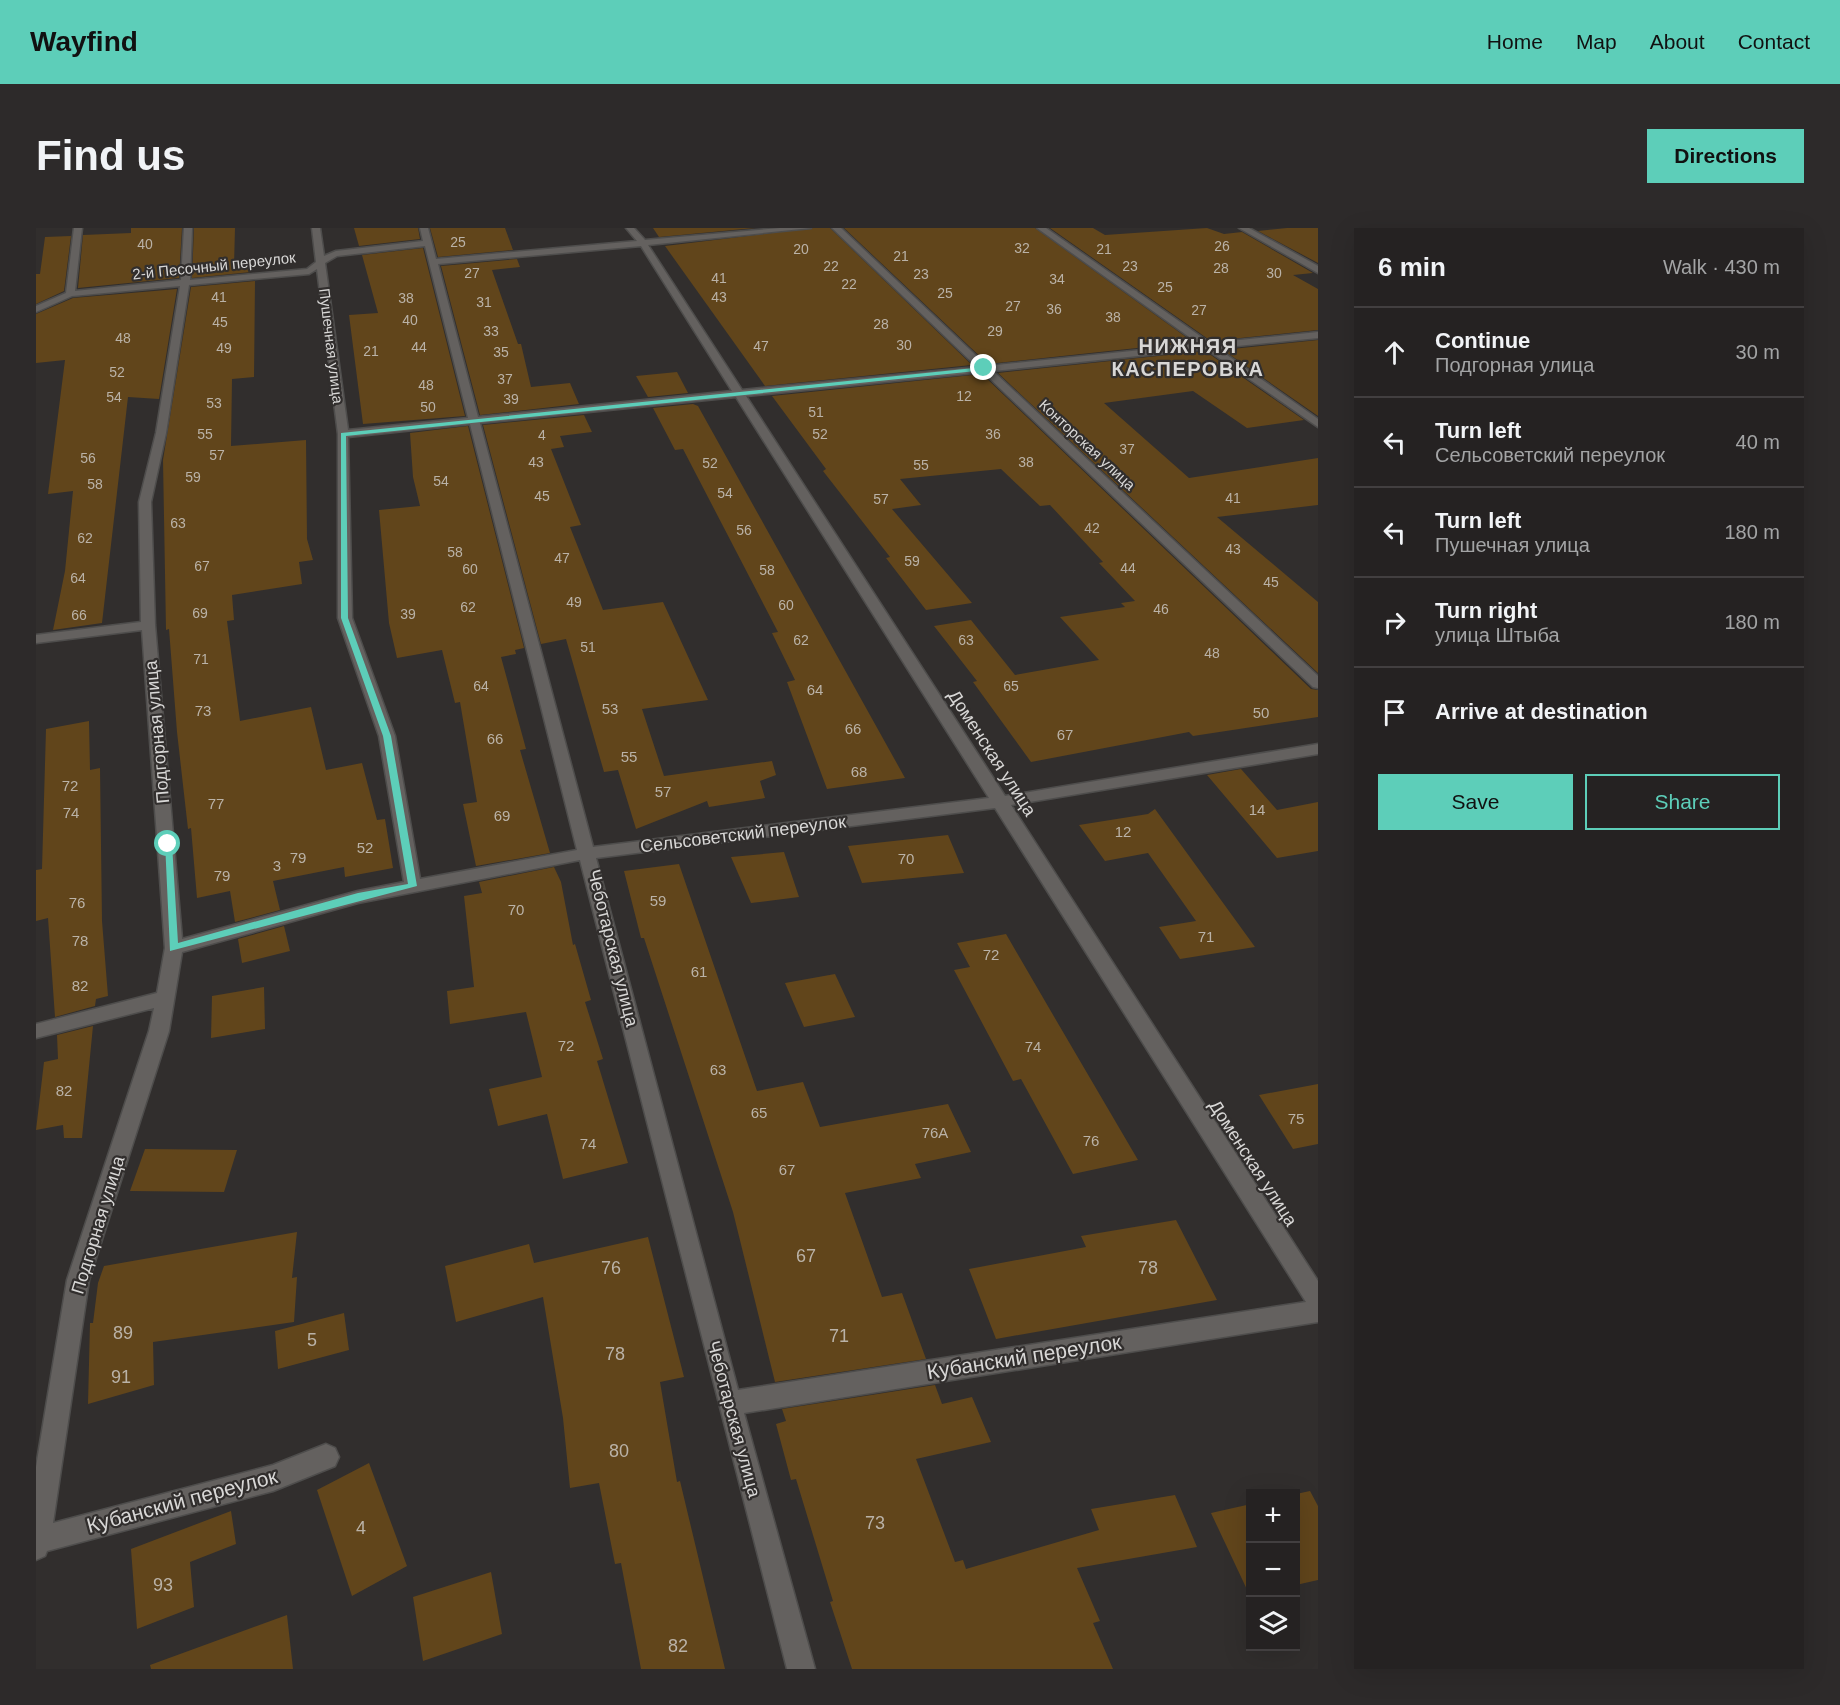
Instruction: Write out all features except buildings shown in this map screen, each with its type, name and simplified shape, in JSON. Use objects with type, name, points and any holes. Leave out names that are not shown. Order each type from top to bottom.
[{"type":"street","points":[[70,294],[78,228]]},
{"type":"street","name":"Подгорная улица","points":[[36,1543],[78,1280],[159,1031],[174,948],[168,844],[148,625],[145,502],[161,434],[185,284],[188,228]]},
{"type":"street","name":"Пушечная улица","points":[[316,228],[343,434],[345,618],[387,736],[413,886]]},
{"type":"street","name":"Доменская улица","points":[[630,228],[643,243],[1318,1301]]},
{"type":"street","points":[[432,262],[807,228]]},
{"type":"street","name":"Конторская улица","points":[[836,228],[1318,684]]},
{"type":"street","points":[[1041,228],[1318,424]]},
{"type":"street","points":[[1243,228],[1318,270]]},
{"type":"street","name":"2-й Песочный переулок","points":[[36,309],[70,294],[309,270],[321,264],[326,256],[426,235]]},
{"type":"street","name":"Чеботарская улица","points":[[426,235],[589,853],[729,1403],[801,1669]]},
{"type":"street","points":[[343,434],[1318,335]]},
{"type":"street","points":[[36,639],[148,625]]},
{"type":"street","name":"Сельсоветский переулок","points":[[174,948],[358,897],[589,853],[1000,802],[1318,749]]},
{"type":"street","points":[[36,1031],[165,998]]},
{"type":"street","name":"Кубанский переулок","points":[[729,1403],[1318,1311]]},
{"type":"street","name":"Кубанский переулок","points":[[36,1543],[273,1478],[326,1457]]},
{"type":"district","name":"НИЖНЯЯ КАСПЕРОВКА","points":[[1188,358]]},
{"type":"route","points":[[168,844],[174,948],[358,897],[413,886],[387,736],[345,618],[343,434],[984,368]]}]
